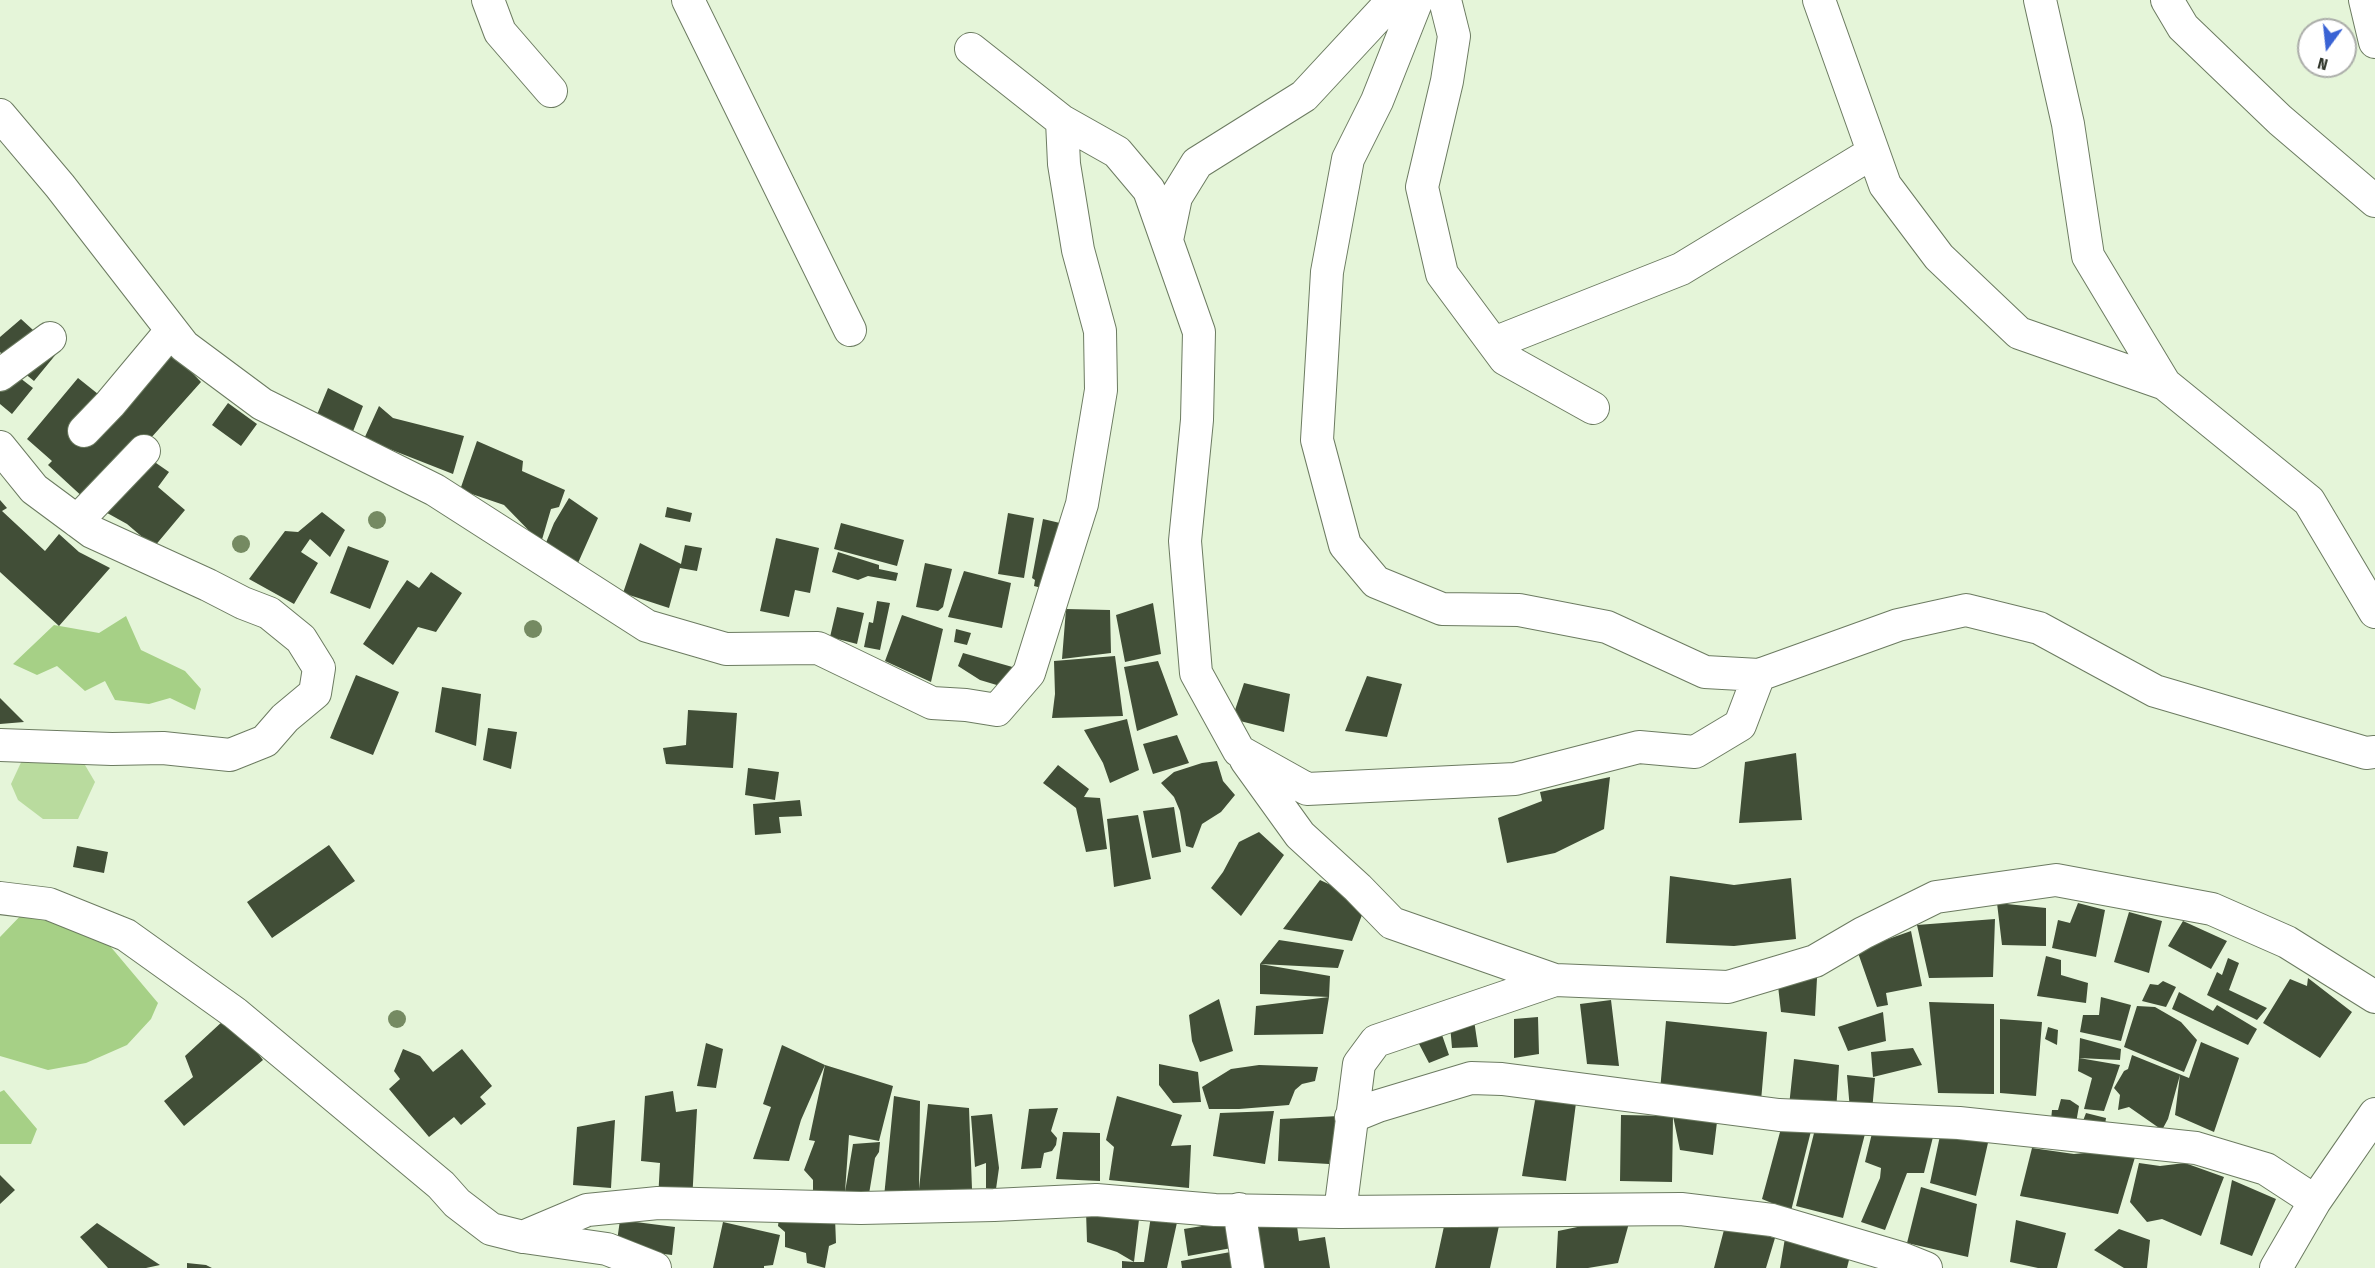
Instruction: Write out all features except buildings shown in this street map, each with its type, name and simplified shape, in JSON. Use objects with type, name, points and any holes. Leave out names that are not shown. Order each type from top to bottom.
[{"type":"street","points":[[488,0],[500,32],[551,91]]},
{"type":"street","points":[[688,0],[850,330]]},
{"type":"street","points":[[1167,240],[1176,197],[1197,164],[1304,96],[1393,0]]},
{"type":"street","points":[[1417,0],[1377,101],[1348,159],[1327,272],[1317,440],[1345,545],[1376,582],[1442,609],[1520,610],[1607,627],[1705,672],[1759,675],[1898,626],[1966,610],[2039,628],[2155,691],[2366,753],[2375,752]]},
{"type":"street","points":[[1445,0],[1454,36],[1448,81],[1422,187],[1442,274],[1505,359],[1593,408]]},
{"type":"street","points":[[1819,0],[1885,185],[1939,257],[2019,333],[2165,384],[2309,501],[2375,612]]},
{"type":"street","points":[[2040,0],[2068,124],[2088,256],[2165,384]]},
{"type":"street","points":[[2167,0],[2183,27],[2280,120],[2375,201]]},
{"type":"street","points":[[2365,0],[2375,42]]},
{"type":"street","points":[[971,49],[1062,121],[1117,152],[1149,190],[1199,332],[1197,420],[1185,541],[1196,673],[1239,751],[1300,836],[1358,888],[1392,923],[1555,980],[1728,987],[1815,961],[1863,933],[1936,897],[2056,880],[2212,909],[2288,942],[2375,997]]},
{"type":"street","points":[[0,115],[60,186],[184,346],[262,405],[435,490],[646,626],[726,649],[818,648],[932,703],[997,710],[1029,673],[1082,504],[1101,390],[1100,331],[1078,250],[1064,164],[1062,121]]},
{"type":"street","points":[[1494,343],[1681,269],[1872,153]]},
{"type":"street","points":[[84,431],[110,404],[171,331]]},
{"type":"street","points":[[0,375],[50,338]]},
{"type":"street","points":[[0,447],[34,489],[92,532],[269,613],[301,639],[320,668],[315,693],[285,718],[265,741],[230,755],[163,748],[112,749],[0,745]]},
{"type":"street","points":[[77,521],[144,451]]},
{"type":"street","points":[[1239,751],[1307,789],[1515,779],[1639,747],[1695,752],[1740,725],[1759,675]]},
{"type":"street","points":[[0,898],[49,904],[126,934],[235,1013],[441,1185],[456,1203],[491,1229],[523,1237],[607,1249],[655,1268]]},
{"type":"street","points":[[1340,1212],[1359,1064],[1376,1041],[1555,980]]},
{"type":"street","points":[[1351,1117],[1378,1106],[1472,1078],[1502,1079],[1779,1115],[1959,1123],[2196,1148],[2266,1169],[2315,1201]]},
{"type":"street","points":[[2276,1268],[2315,1201],[2375,1114]]},
{"type":"street","points":[[523,1237],[587,1210],[658,1203],[861,1208],[1096,1200],[1215,1210],[1340,1212],[1681,1209],[1772,1220],[1901,1258],[1926,1268]]},
{"type":"street","points":[[1239,1209],[1248,1268]]},
{"type":"green space","points":[[126,616],[141,650],[185,671],[201,689],[195,710],[170,698],[149,704],[115,700],[105,681],[85,691],[57,666],[37,675],[13,664],[54,625],[99,633]]},
{"type":"green space","points":[[24,756],[85,765],[95,782],[78,819],[43,819],[18,800],[11,784]]},
{"type":"green space","points":[[26,910],[94,927],[158,1003],[151,1019],[127,1045],[86,1063],[48,1070],[0,1056],[0,937]]},
{"type":"green space","points":[[4,1090],[37,1129],[31,1144],[0,1144],[0,1092]]}]
